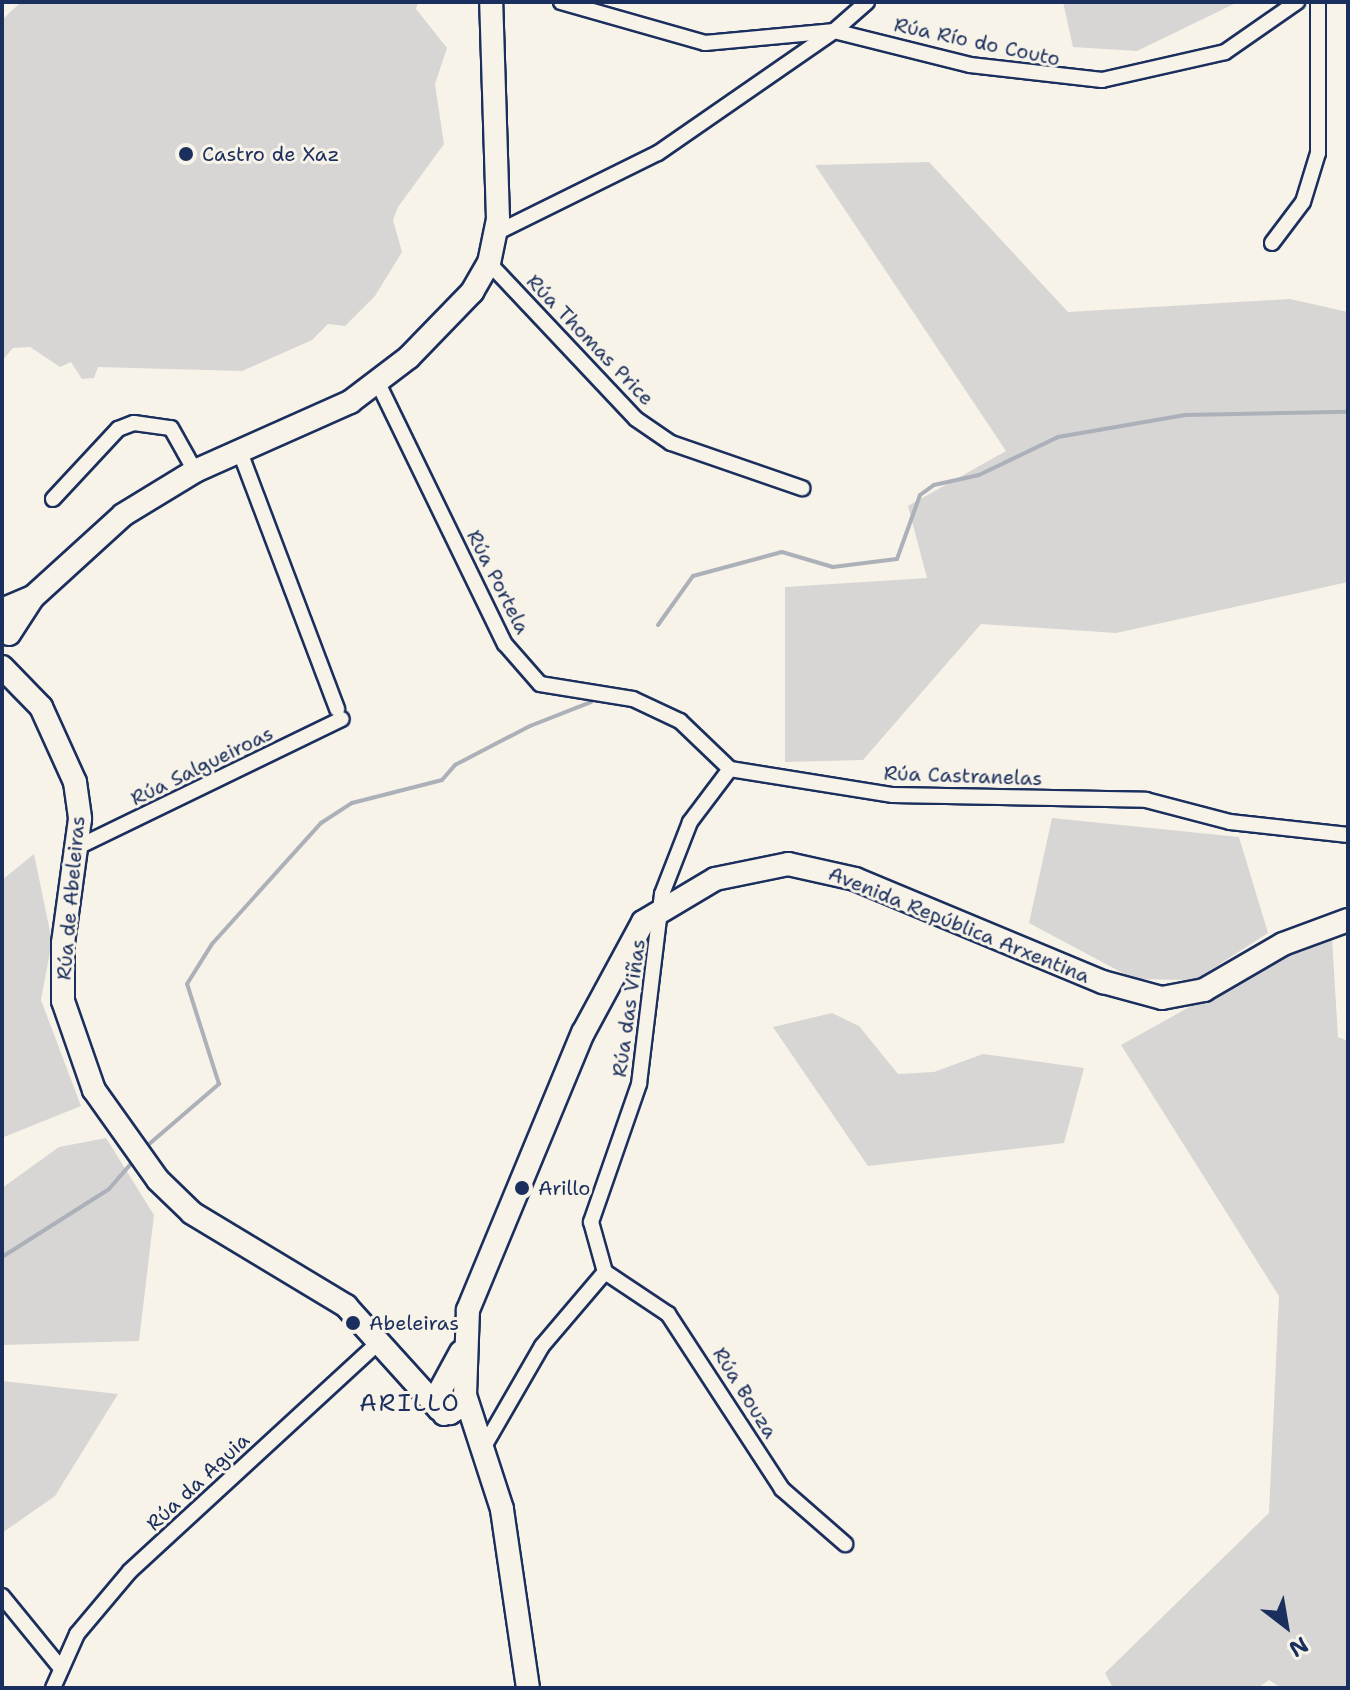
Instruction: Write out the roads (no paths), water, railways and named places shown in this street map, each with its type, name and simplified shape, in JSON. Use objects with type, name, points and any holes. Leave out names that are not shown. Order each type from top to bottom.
[{"type":"street","points":[[5,635],[33,597],[123,515],[195,471],[378,383],[455,312],[489,263],[496,233],[491,2]]},
{"type":"street","name":"Rúa Río do Couto","points":[[561,2],[705,43],[834,31],[970,65],[1102,80],[1225,52],[1297,2]]},
{"type":"street","points":[[496,233],[658,153],[834,31],[867,2]]},
{"type":"street","points":[[1272,243],[1303,202],[1318,153],[1318,2]]},
{"type":"street","name":"Rúa Thomas Price","points":[[489,263],[636,419],[671,443],[802,488]]},
{"type":"street","name":"Rúa Portela","points":[[378,383],[505,644],[540,684],[633,699],[680,721],[730,769]]},
{"type":"street","points":[[53,499],[118,429],[134,423],[171,428],[195,471]]},
{"type":"street","name":"Rúa Salgueiroas","points":[[78,847],[340,714],[240,452]]},
{"type":"street","points":[[2,610],[33,597]]},
{"type":"street","name":"Rúa de Abeleiras","points":[[5,635],[23,685],[62,743],[75,782],[78,847],[63,943],[63,1001],[94,1090],[158,1180],[192,1213],[346,1306],[439,1409]]},
{"type":"street","name":"Rúa de Abeleiras","points":[[2,667],[23,685]]},
{"type":"street","points":[[662,906],[690,822],[730,769]]},
{"type":"street","name":"Rúa Castranelas","points":[[730,769],[893,795],[1146,800],[1230,822],[1348,835]]},
{"type":"street","name":"Avenida República Arxentina","points":[[439,1409],[440,1385],[455,1371],[478,1276],[583,1033],[627,943],[662,906],[752,868],[813,868],[1162,998],[1204,990],[1283,944],[1348,920]]},
{"type":"street","name":"Rúa das Viñas","points":[[605,1272],[591,1222],[639,1084],[662,906]]},
{"type":"street","points":[[439,1409],[482,1450],[542,1346],[605,1272]]},
{"type":"street","name":"Rúa Bouza","points":[[605,1272],[668,1314],[782,1489],[845,1544]]},
{"type":"street","name":"Rúa da Aguia","points":[[53,1688],[60,1667],[130,1571],[380,1341]]},
{"type":"street","name":"Avenida República Arxentina","points":[[462,1347],[466,1398],[508,1539],[528,1688]]},
{"type":"street","name":"Rúa de Abeleiras","points":[[398,1362],[466,1398]]},
{"type":"street","points":[[439,1409],[450,1413],[466,1398]]},
{"type":"street","points":[[2,1596],[60,1667]]},
{"type":"waterway","points":[[658,625],[693,576],[782,552],[833,567],[897,559],[920,495],[934,485],[979,475],[1058,437],[1185,415],[1348,412]]},
{"type":"waterway","points":[[148,1145],[219,1084],[187,984],[212,944],[321,823],[352,803],[442,780],[455,765],[530,726],[591,702]]},
{"type":"waterway","points":[[2,1257],[109,1189],[130,1165]]},
{"type":"place","name":"Castro de Xaz","points":[[186,154]]},
{"type":"place","name":"Arillo","points":[[522,1188]]},
{"type":"place","name":"Abeleiras","points":[[353,1323]]},
{"type":"district","name":"ARILLO","points":[[410,1404]]}]
